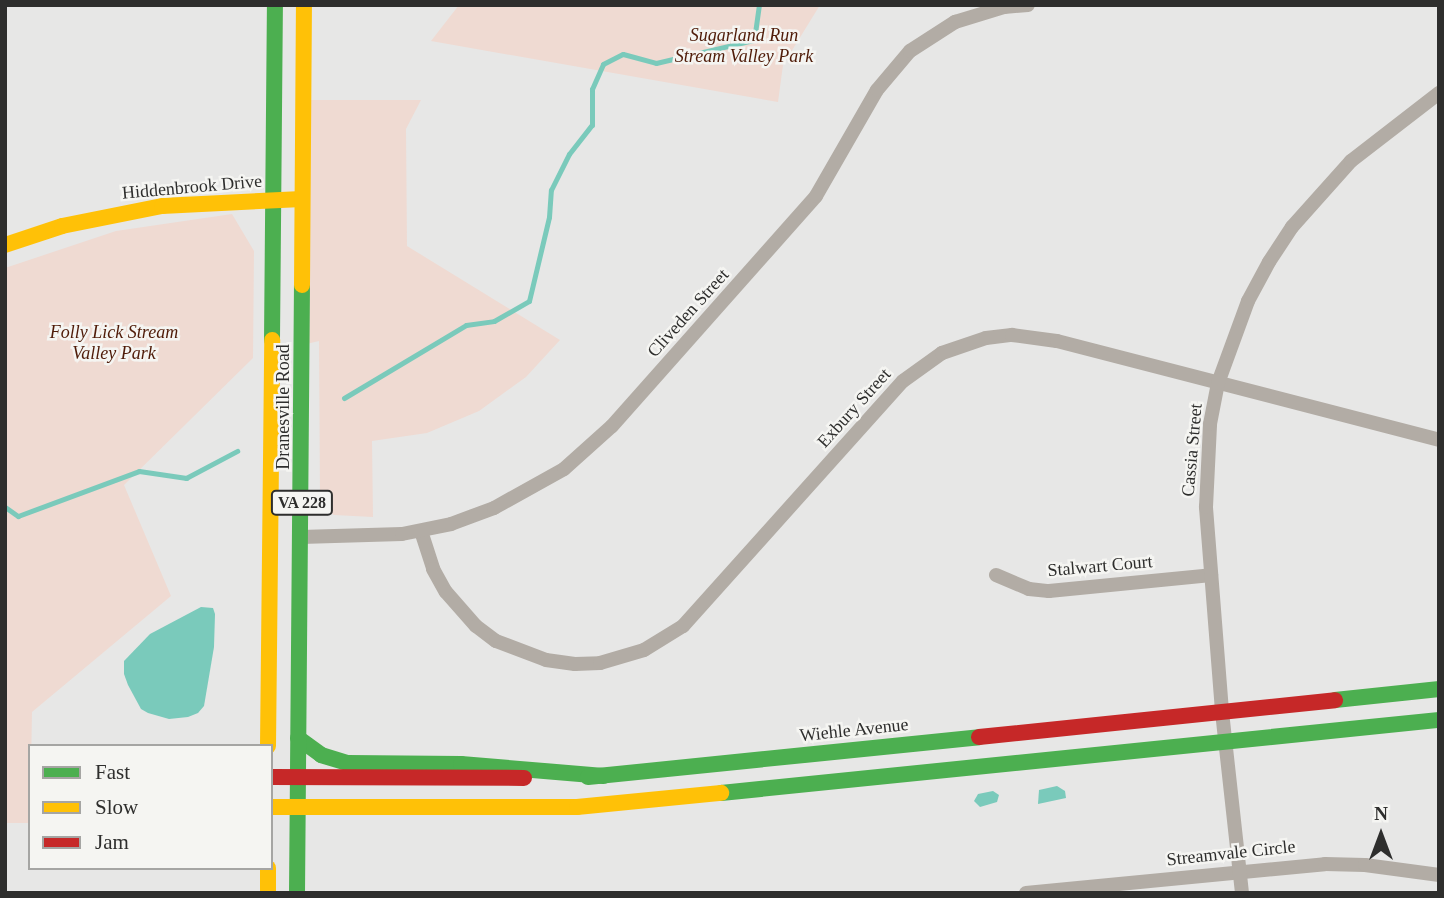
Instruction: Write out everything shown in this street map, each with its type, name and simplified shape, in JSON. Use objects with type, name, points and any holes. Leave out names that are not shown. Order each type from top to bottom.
[{"type":"main road","name":"Dranesville Road","points":[[268,744],[275,5]]},
{"type":"main road","name":"Dranesville Road","points":[[297,893],[304,5]]},
{"type":"main road","name":"Hiddenbrook Drive","points":[[5,245],[62,226],[162,206],[302,199]]},
{"type":"main road","name":"Wiehle Avenue","points":[[273,777],[603,776],[1439,688]]},
{"type":"main road","points":[[273,807],[577,807],[1439,720]]},
{"type":"main road","points":[[298,738],[321,755],[348,763],[461,764],[603,776]]},
{"type":"main road","points":[[268,870],[268,893]]},
{"type":"street","name":"Cliveden Street","points":[[301,537],[421,531],[494,508],[528,492],[585,453],[702,327],[816,196],[877,90],[910,51],[955,22],[1004,7],[1028,5]]},
{"type":"street","name":"Cassia Street","points":[[1242,893],[1222,710],[1206,507],[1206,465],[1219,383],[1248,301],[1292,227],[1351,161],[1439,93]]},
{"type":"street","name":"Exbury Street","points":[[421,531],[433,569],[446,593],[476,626],[496,641],[537,657],[575,664],[600,663],[644,650],[682,626],[903,381],[942,353],[986,338],[1036,336],[1439,440]]},
{"type":"street","name":"Stalwart Court","points":[[996,575],[1029,589],[1049,591],[1212,575]]},
{"type":"street","name":"Streamvale Circle","points":[[1027,893],[1325,864],[1365,865],[1439,875]]},
{"type":"green space","name":"Sugarland Run Stream Valley Park","points":[[459,5],[820,5],[783,65],[778,102],[431,41]]},
{"type":"green space","points":[[300,100],[421,100],[406,129],[407,246],[560,340],[526,377],[479,411],[427,433],[372,441],[373,517],[334,515],[325,510],[320,500],[319,341],[302,345]]},
{"type":"green space","name":"Folly Lick Stream Valley Park","points":[[232,214],[254,251],[253,358],[124,485],[171,596],[32,712],[31,744],[28,744],[28,823],[5,823],[5,268],[116,231]]},
{"type":"shaded area","points":[[201,607],[213,608],[215,614],[214,647],[204,706],[198,713],[188,717],[169,719],[148,713],[141,709],[128,685],[124,674],[124,661],[150,634]]},
{"type":"shaded area","points":[[1057,786],[1065,791],[1066,798],[1038,804],[1039,790]]},
{"type":"shaded area","points":[[993,791],[999,795],[997,802],[980,807],[974,801],[978,794]]},
{"type":"waterway","points":[[344,398],[466,325],[494,321],[529,301],[549,217],[551,190],[569,154],[592,125],[592,89],[603,64],[623,54],[656,63],[754,40],[759,5]]},
{"type":"waterway","points":[[5,507],[18,516],[139,471],[186,478],[237,451]]},
{"type":"traffic: fast","points":[[272,340],[275,5]]},
{"type":"traffic: fast","points":[[297,893],[302,285]]},
{"type":"traffic: fast","points":[[1335,700],[1439,689]]},
{"type":"traffic: fast","points":[[721,793],[1439,720]]},
{"type":"traffic: fast","points":[[588,777],[979,737]]},
{"type":"traffic: fast","points":[[298,738],[321,755],[348,763],[461,764],[603,776]]},
{"type":"traffic: slow","points":[[302,285],[304,5]]},
{"type":"traffic: slow","points":[[5,245],[62,226],[162,206],[302,199]]},
{"type":"traffic: slow","points":[[268,744],[272,340]]},
{"type":"traffic: slow","points":[[273,807],[577,807],[721,793]]},
{"type":"traffic: slow","points":[[268,870],[268,893]]},
{"type":"traffic: jam","points":[[979,737],[1335,700]]},
{"type":"traffic: jam","points":[[273,777],[524,778]]}]
